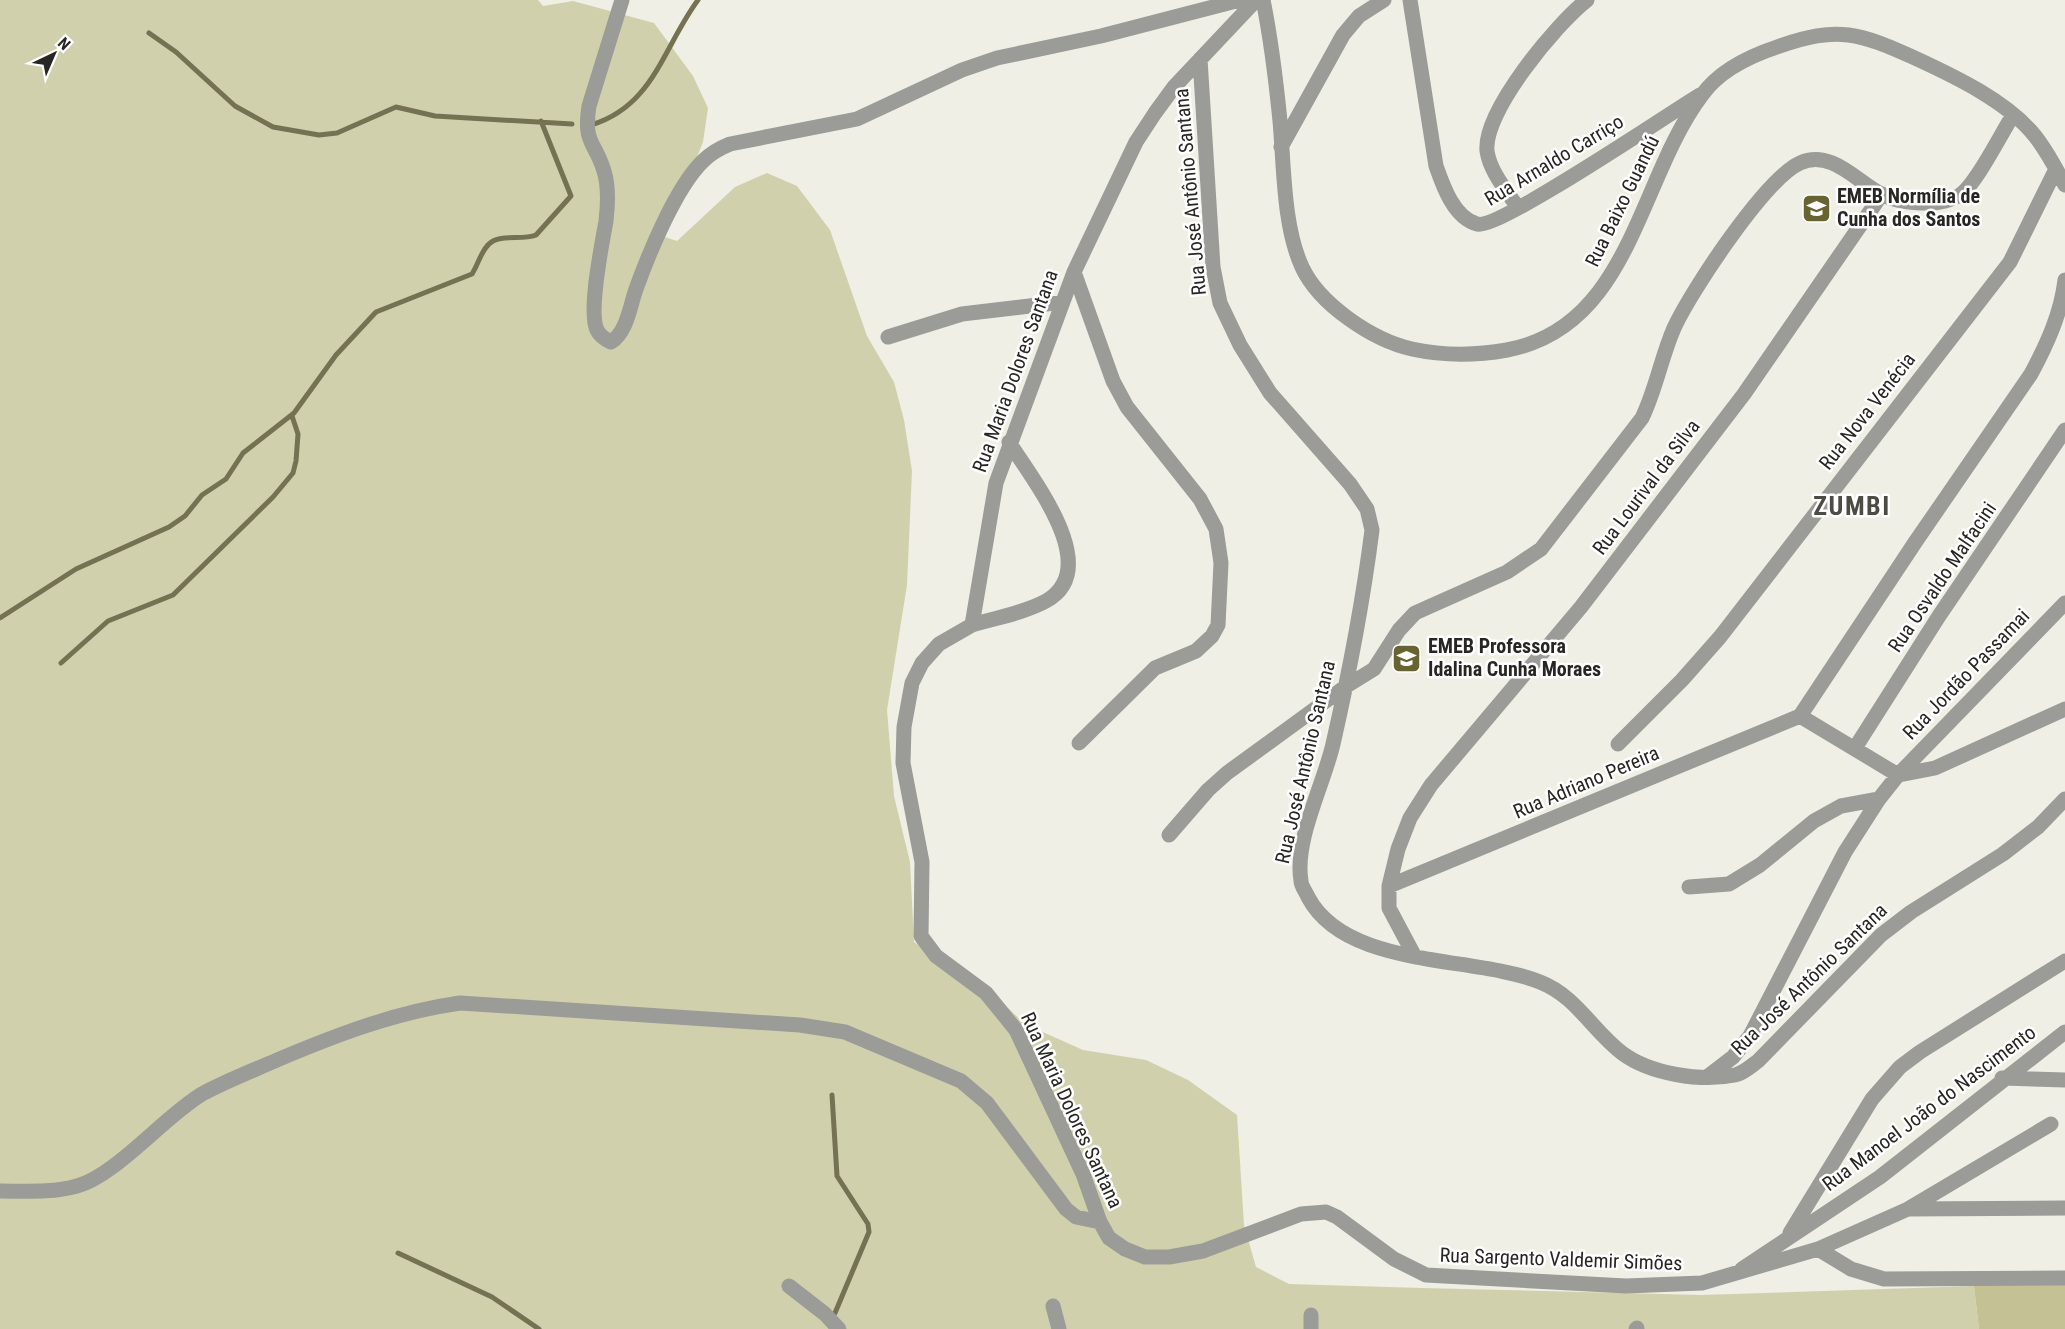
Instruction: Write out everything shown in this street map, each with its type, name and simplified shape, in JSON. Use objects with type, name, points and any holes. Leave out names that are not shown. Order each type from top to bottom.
[{"type":"street","points":[[622,0],[589,106],[586,124],[589,142],[603,168],[608,189],[598,272],[595,323],[603,338],[610,342],[621,332],[637,286],[678,195],[702,161],[715,151],[730,144],[857,119],[962,70],[997,58],[1101,36],[1240,0]]},
{"type":"street","name":"Rua Maria Dolores Santana","points":[[1257,0],[1174,87],[1136,142],[1074,272],[1009,442],[996,483],[972,625],[939,644],[922,663],[912,683],[904,727],[903,763],[922,862],[921,936],[936,956],[986,993],[1016,1030],[1083,1174],[1100,1222],[1110,1238],[1125,1249],[1145,1257],[1169,1257],[1203,1251],[1301,1214]]},
{"type":"street","name":"Rua Baixo Guandú","points":[[1263,0],[1285,197],[1300,264],[1313,287],[1332,307],[1402,346],[1439,355],[1481,354],[1526,346],[1557,332],[1584,310],[1607,281],[1629,243],[1676,140],[1703,93],[1733,67],[1752,56],[1806,36],[1854,34],[1872,39],[1962,79],[2013,115],[2034,135],[2065,185]]},
{"type":"street","points":[[1281,147],[1344,35],[1359,16],[1384,0]]},
{"type":"street","name":"Rua Arnaldo Carriço","points":[[1410,0],[1436,166],[1444,189],[1458,210],[1470,221],[1479,225],[1489,224],[1518,208],[1703,93]]},
{"type":"street","points":[[1518,208],[1494,173],[1488,154],[1486,140],[1492,120],[1550,36],[1587,0]]},
{"type":"street","name":"Rua José Antônio Santana","points":[[1200,59],[1213,267],[1221,303],[1240,345],[1270,393],[1350,484],[1367,509],[1372,530],[1345,687],[1332,747],[1301,856],[1300,882],[1312,905],[1332,925],[1357,940],[1414,955],[1520,974],[1549,985],[1575,1004],[1622,1053],[1647,1066],[1688,1076],[1736,1075],[1753,1065],[1881,935],[1911,912],[2003,854],[2038,827],[2065,799]]},
{"type":"street","points":[[1169,835],[1208,790],[1227,773],[1345,687],[1374,669],[1399,630],[1415,613],[1507,572],[1541,549],[1642,418],[1653,396],[1659,369],[1675,328],[1696,290],[1725,245],[1782,174],[1801,162],[1818,159],[1836,164],[1882,194],[1911,204],[1939,203],[1960,194],[1972,181],[2013,115]]},
{"type":"street","name":"Rua Nova Venécia","points":[[1618,744],[1695,667],[1720,637],[2010,262],[2056,169]]},
{"type":"street","name":"Rua Lourival da Silva","points":[[1414,955],[1389,908],[1389,886],[1398,849],[1410,818],[1431,785],[1581,607],[1744,394],[1882,194]]},
{"type":"street","points":[[1074,272],[1113,381],[1127,407],[1200,499],[1216,529],[1221,563],[1218,626],[1212,636],[1196,651],[1155,668],[1079,743]]},
{"type":"street","points":[[2065,280],[2057,317],[2047,344],[2031,374],[1800,716],[1898,775],[1935,768],[2065,709]]},
{"type":"street","points":[[888,337],[932,321],[962,314],[1064,302]]},
{"type":"street","name":"Rua Osvaldo Malfacini","points":[[1855,748],[1939,616],[2065,430]]},
{"type":"street","points":[[972,625],[1047,601],[1065,581],[1069,567],[1069,550],[1062,532],[1009,442]]},
{"type":"street","name":"Rua Jordão Passamai","points":[[1706,1077],[1733,1057],[1750,1036],[1845,852],[1879,799],[1898,775],[2062,608]]},
{"type":"street","name":"Rua Adriano Pereira","points":[[1389,886],[1800,716]]},
{"type":"street","points":[[1689,887],[1729,884],[1760,865],[1814,822],[1841,806],[1879,799]]},
{"type":"street","name":"Rua Manoel João do Nascimento","points":[[1787,1237],[1872,1100],[1900,1067],[1920,1052],[2065,961]]},
{"type":"street","points":[[0,1191],[52,1191],[80,1186],[104,1172],[169,1117],[202,1094],[322,1041],[417,1009],[460,1003],[800,1025],[845,1032],[962,1081],[987,1103],[1066,1209],[1076,1217],[1100,1222]]},
{"type":"street","name":"Rua Manoel João do Nascimento","points":[[1730,1277],[1880,1177],[2002,1078],[2065,1032]]},
{"type":"street","points":[[2002,1078],[2065,1080]]},
{"type":"street","name":"Rua Sargento Valdemir Simões","points":[[1301,1214],[1326,1212],[1337,1217],[1411,1269],[1443,1278],[1673,1286],[1730,1277],[1818,1250],[1908,1209],[2051,1124]]},
{"type":"street","points":[[1908,1209],[2065,1208]]},
{"type":"street","points":[[1818,1250],[1851,1269],[1884,1279],[2065,1278]]},
{"type":"street","points":[[789,1286],[840,1329]]},
{"type":"street","points":[[1053,1306],[1059,1329]]},
{"type":"green space","points":[[0,0],[538,0],[543,6],[573,1],[654,23],[693,76],[708,108],[703,142],[665,237],[677,241],[735,187],[767,173],[797,186],[830,230],[867,336],[894,382],[904,420],[912,471],[907,585],[887,710],[894,796],[910,862],[914,942],[989,990],[1025,1024],[1083,1050],[1146,1060],[1188,1080],[1237,1115],[1244,1225],[1256,1267],[1289,1284],[1422,1288],[1701,1295],[1974,1286],[1979,1329],[0,1329]]},
{"type":"shaded area","points":[[2065,1285],[2065,1329],[1979,1329],[1974,1286]]},
{"type":"waterway","points":[[591,125],[612,116],[629,104],[643,89],[698,0]]},
{"type":"waterway","points":[[149,33],[176,52],[235,106],[273,127],[319,135],[337,133],[396,107],[435,116],[572,124]]},
{"type":"waterway","points":[[0,618],[76,569],[169,527],[185,516],[202,495],[226,479],[243,453],[294,413],[336,355],[376,312],[472,274],[484,250],[494,241],[536,235],[571,196],[541,121]]},
{"type":"waterway","points":[[61,663],[108,621],[173,595],[273,497],[293,473],[296,461],[298,434],[292,416]]},
{"type":"waterway","points":[[832,1095],[837,1176],[868,1224],[869,1232],[835,1313]]},
{"type":"waterway","points":[[398,1253],[492,1297],[539,1329]]},
{"type":"place","name":"EMEB Normília de Cunha dos Santos","points":[[1816,208]]},
{"type":"place","name":"EMEB Professora Idalina Cunha Moraes","points":[[1407,658]]},
{"type":"district","name":"ZUMBI","points":[[1852,506]]}]
